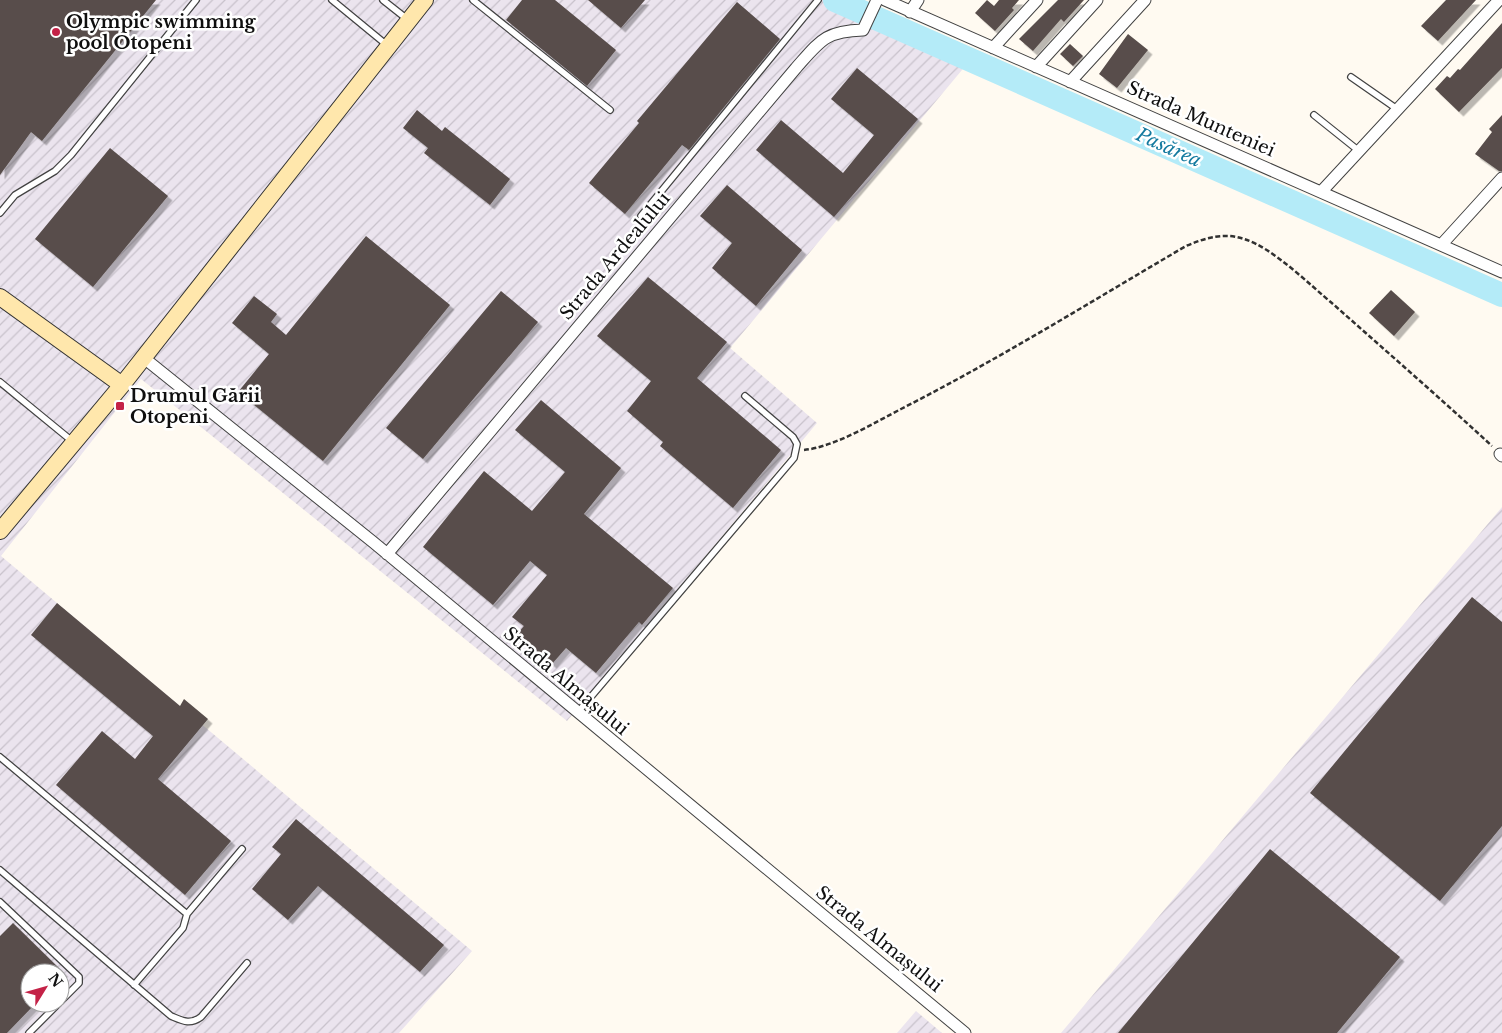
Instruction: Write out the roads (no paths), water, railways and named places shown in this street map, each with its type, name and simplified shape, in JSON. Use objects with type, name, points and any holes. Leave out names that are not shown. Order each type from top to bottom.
[{"type":"main road","points":[[0,531],[144,358],[424,0]]},
{"type":"main road","points":[[0,297],[122,385]]},
{"type":"street","points":[[910,12],[918,0]]},
{"type":"street","points":[[993,48],[1037,0]]},
{"type":"street","points":[[1036,67],[1097,0]]},
{"type":"street","points":[[1070,82],[1145,0]]},
{"type":"street","points":[[1321,192],[1499,0]]},
{"type":"street","name":"Strada Munteniei","points":[[879,2],[910,12],[1442,244],[1502,272]]},
{"type":"street","name":"Strada Ardealului","points":[[387,554],[819,42],[833,33],[863,30],[879,2]]},
{"type":"street","points":[[1442,244],[1502,178]]},
{"type":"street","name":"Strada Almașului","points":[[144,358],[387,554],[965,1033]]},
{"type":"lane","points":[[0,213],[15,195],[55,171],[71,155],[196,0]]},
{"type":"lane","points":[[332,0],[389,46]]},
{"type":"lane","points":[[383,0],[409,20]]},
{"type":"lane","points":[[473,0],[610,110]]},
{"type":"lane","points":[[641,216],[815,7],[818,0]]},
{"type":"lane","points":[[1351,77],[1397,109]]},
{"type":"lane","points":[[1314,115],[1359,151]]},
{"type":"lane","points":[[0,382],[74,443]]},
{"type":"lane","points":[[578,712],[794,458],[797,444],[793,437],[745,396]]},
{"type":"lane","points":[[0,757],[187,914]]},
{"type":"lane","points":[[134,985],[183,928],[187,914],[242,849]]},
{"type":"lane","points":[[0,870],[171,1016],[185,1022],[195,1021],[201,1017],[247,963]]},
{"type":"lane","points":[[0,902],[64,963]]},
{"type":"lane","points":[[70,968],[79,977],[79,983],[70,992]]},
{"type":"lane","points":[[29,1033],[49,1013]]},
{"type":"waterway","name":"Pasărea","points":[[835,0],[1502,295]]},
{"type":"place","name":"Olympic swimming pool Otopeni","points":[[56,32]]},
{"type":"place","name":"Drumul Gării Otopeni","points":[[120,406]]}]
